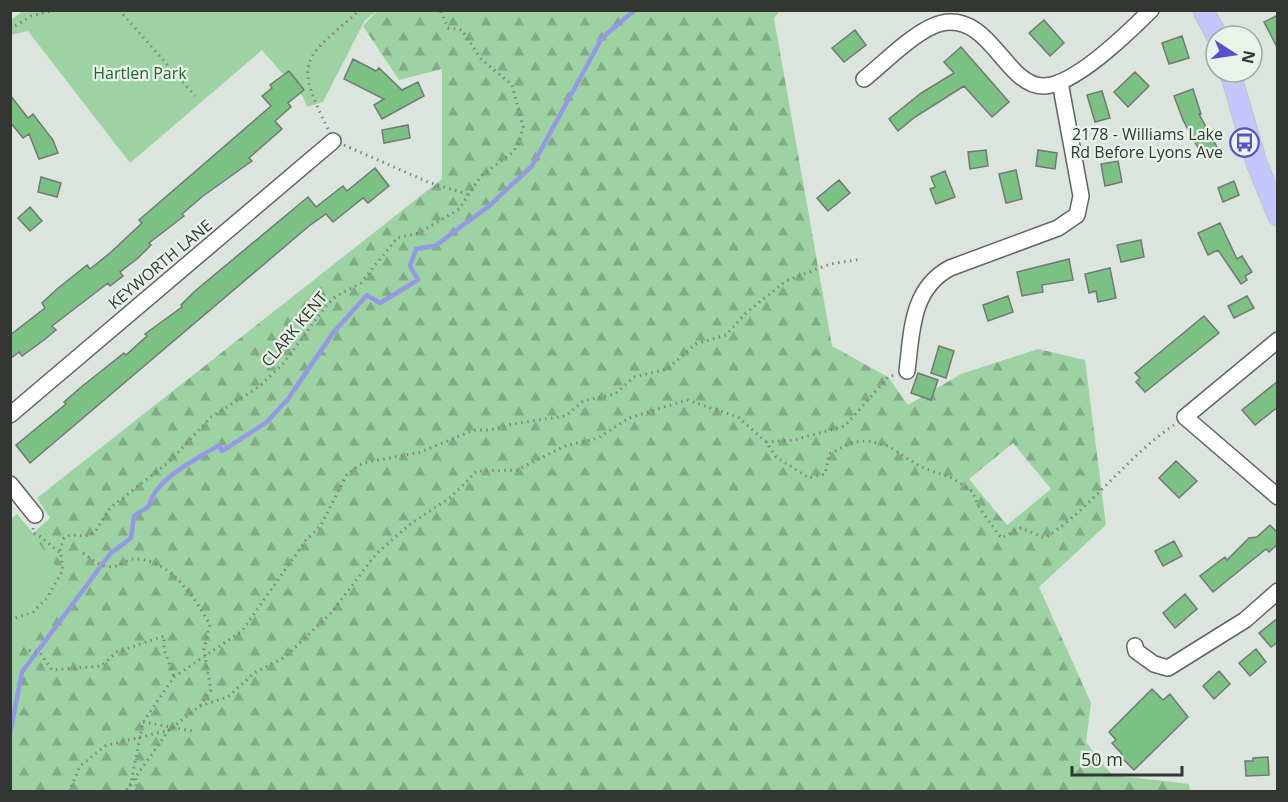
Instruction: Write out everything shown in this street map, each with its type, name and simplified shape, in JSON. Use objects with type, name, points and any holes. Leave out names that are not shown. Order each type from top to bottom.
[{"type":"main road","points":[[1203,10],[1211,24]]},
{"type":"main road","points":[[1234,84],[1257,164],[1278,216]]},
{"type":"street","points":[[864,79],[928,28],[954,22],[978,32],[1030,83],[1045,86],[1060,82],[1113,48],[1151,10]]},
{"type":"street","points":[[907,371],[918,301],[934,279],[950,268],[1058,228],[1077,215],[1081,196],[1060,82]]},
{"type":"street","name":"KEYWORTH LANE","points":[[10,415],[333,141]]},
{"type":"street","points":[[1278,340],[1185,417],[1278,497]]},
{"type":"street","points":[[10,484],[35,515]]},
{"type":"street","points":[[1135,646],[1136,651],[1154,664],[1168,668],[1245,620],[1278,591]]},
{"type":"path","points":[[10,29],[31,16],[56,10]]},
{"type":"path","points":[[119,10],[195,96]]},
{"type":"path","points":[[360,10],[318,47],[307,67],[307,79],[315,103],[333,141],[428,182],[467,194]]},
{"type":"path","name":"CLARK KENT","points":[[10,620],[33,612],[47,598],[63,570],[60,549],[64,538],[91,535],[110,508],[169,462],[210,417],[248,396],[272,376],[326,306],[335,297],[361,283],[397,238],[419,233],[459,209],[481,176],[513,152],[519,143],[523,127],[512,85],[481,59],[462,30],[448,28],[440,10]]},
{"type":"path","points":[[127,792],[143,722],[174,677],[242,631],[306,540],[320,527],[347,474],[363,463],[421,452],[474,430],[490,430],[512,424],[566,416],[583,401],[615,394],[634,378],[667,369],[696,344],[726,335],[746,313],[786,281],[830,264],[862,259]]},
{"type":"path","points":[[766,442],[794,440],[845,426],[888,377],[907,371]]},
{"type":"path","points":[[200,706],[228,697],[254,673],[285,657],[331,613],[363,571],[392,539],[452,497],[477,471],[517,471],[565,446],[598,438],[629,418],[687,400],[738,417],[766,442],[776,457],[808,478],[825,474],[829,454],[842,446],[868,441],[888,446],[921,467],[952,478],[972,491],[979,507],[1001,538],[1021,528],[1045,538],[1064,526],[1158,435],[1185,417]]},
{"type":"path","points":[[35,515],[33,533],[62,554]]},
{"type":"path","points":[[83,553],[100,566],[116,566],[131,559],[151,561],[168,570],[188,592],[210,625],[204,650],[211,690],[200,706],[169,730],[127,792]]},
{"type":"path","points":[[23,649],[40,652],[52,670],[101,666],[117,652],[164,636],[164,649],[174,677]]},
{"type":"path","points":[[143,722],[193,730]]},
{"type":"path","points":[[69,792],[80,766],[105,746],[169,730]]},
{"type":"path","points":[[136,776],[136,792]]},
{"type":"green space","name":"Hartlen Park","points":[[23,11],[377,11],[365,20],[323,102],[307,107],[303,97],[262,50],[130,163],[28,31],[11,35],[11,20]]},
{"type":"green space","points":[[377,11],[780,11],[774,18],[832,346],[888,377],[908,405],[961,374],[1038,349],[1085,360],[1106,525],[1039,587],[1091,703],[1086,742],[1112,775],[1189,784],[1190,791],[11,791],[10,520],[17,514],[33,533],[50,518],[37,498],[442,179],[442,69],[399,80],[363,26]],"holes":[[[1013,443],[1051,489],[1007,525],[969,479]]]},
{"type":"green space","points":[[17,514],[73,589],[64,595],[32,629],[11,666],[10,520]]},
{"type":"building","points":[[1278,15],[1278,49],[1264,22]]},
{"type":"building","points":[[1044,20],[1064,43],[1050,56],[1029,33]]},
{"type":"building","points":[[855,30],[866,45],[844,62],[832,48]]},
{"type":"building","points":[[1182,36],[1189,58],[1169,64],[1162,43]]},
{"type":"building","points":[[961,47],[1009,102],[992,117],[964,86],[915,117],[898,131],[889,119],[921,93],[954,73],[944,62]]},
{"type":"building","points":[[353,59],[376,71],[379,68],[402,90],[418,82],[424,96],[382,119],[374,105],[384,99],[344,79]]},
{"type":"building","points":[[289,71],[304,90],[288,103],[291,107],[275,121],[282,129],[249,158],[252,161],[203,196],[182,214],[184,216],[149,243],[151,245],[120,272],[123,276],[110,286],[108,283],[52,326],[56,330],[44,340],[22,356],[19,352],[10,359],[10,335],[45,308],[42,303],[57,289],[87,265],[90,269],[110,253],[142,223],[139,220],[271,106],[262,96],[272,88],[270,85]]},
{"type":"building","points":[[1135,72],[1149,86],[1128,107],[1114,92]]},
{"type":"building","points":[[1193,89],[1201,114],[1199,114],[1218,149],[1203,157],[1183,120],[1174,96]]},
{"type":"building","points":[[1102,91],[1110,118],[1095,122],[1087,95]]},
{"type":"building","points":[[10,95],[28,118],[33,114],[53,140],[58,153],[39,159],[29,134],[23,138],[10,122]]},
{"type":"building","points":[[408,125],[410,138],[384,143],[382,130]]},
{"type":"building","points":[[986,150],[988,166],[970,169],[968,152]]},
{"type":"building","points":[[1038,150],[1057,153],[1055,169],[1036,166]]},
{"type":"building","points":[[1118,161],[1122,182],[1105,186],[1101,164]]},
{"type":"building","points":[[375,168],[389,186],[368,203],[363,198],[333,222],[326,214],[309,226],[30,463],[16,445],[66,404],[64,402],[80,388],[124,353],[126,355],[147,336],[145,334],[182,307],[181,305],[195,291],[308,197],[316,207],[343,186],[347,191]]},
{"type":"building","points":[[1016,170],[1022,199],[1006,203],[999,174]]},
{"type":"building","points":[[945,171],[955,197],[936,204],[930,189],[935,187],[931,177]]},
{"type":"building","points":[[41,177],[61,183],[57,197],[38,192]]},
{"type":"building","points":[[839,180],[850,193],[828,211],[817,198]]},
{"type":"building","points":[[1234,181],[1239,195],[1223,202],[1218,188]]},
{"type":"building","points":[[30,207],[42,221],[30,231],[18,218]]},
{"type":"building","points":[[1220,223],[1237,259],[1242,256],[1252,272],[1245,276],[1247,280],[1241,284],[1218,250],[1208,255],[1198,233]]},
{"type":"building","points":[[1141,240],[1144,257],[1121,262],[1117,245]]},
{"type":"building","points":[[1069,259],[1073,280],[1042,285],[1043,292],[1022,296],[1017,272]]},
{"type":"building","points":[[1110,268],[1116,298],[1098,302],[1096,291],[1089,293],[1085,274]]},
{"type":"building","points":[[1008,296],[1013,312],[988,321],[983,305]]},
{"type":"building","points":[[1247,296],[1254,308],[1234,318],[1228,306]]},
{"type":"building","points":[[1204,316],[1219,333],[1145,392],[1136,382],[1140,378],[1135,373]]},
{"type":"building","points":[[939,346],[954,351],[946,378],[931,373]]},
{"type":"building","points":[[918,373],[938,380],[931,400],[911,393]]},
{"type":"building","points":[[1278,381],[1278,407],[1255,425],[1242,410]]},
{"type":"building","points":[[1176,461],[1197,481],[1179,498],[1159,478]]},
{"type":"building","points":[[1270,525],[1278,533],[1278,544],[1269,552],[1266,549],[1213,592],[1200,576],[1225,557],[1227,560],[1249,538],[1257,537]]},
{"type":"building","points":[[1174,541],[1182,556],[1163,566],[1155,551]]},
{"type":"building","points":[[1185,594],[1197,609],[1175,628],[1163,613]]},
{"type":"building","points":[[1278,618],[1278,642],[1271,647],[1259,633]]},
{"type":"building","points":[[1256,649],[1266,662],[1250,676],[1239,663]]},
{"type":"building","points":[[1219,671],[1230,684],[1214,699],[1203,686]]},
{"type":"building","points":[[1152,689],[1163,700],[1170,694],[1188,717],[1134,770],[1120,756],[1122,754],[1112,743],[1116,740],[1109,732]]},
{"type":"building","points":[[1268,757],[1269,775],[1246,776],[1245,761]]},
{"type":"waterway","points":[[10,734],[22,672],[110,554],[131,538],[134,516],[149,506],[159,487],[177,471],[219,445],[222,451],[267,422],[288,399],[333,333],[367,295],[380,303],[418,280],[410,266],[416,249],[435,246],[489,206],[532,166],[602,38],[635,10]]},
{"type":"place","name":"2178 - Williams Lake Rd Before Lyons Ave","points":[[1244,143]]}]
